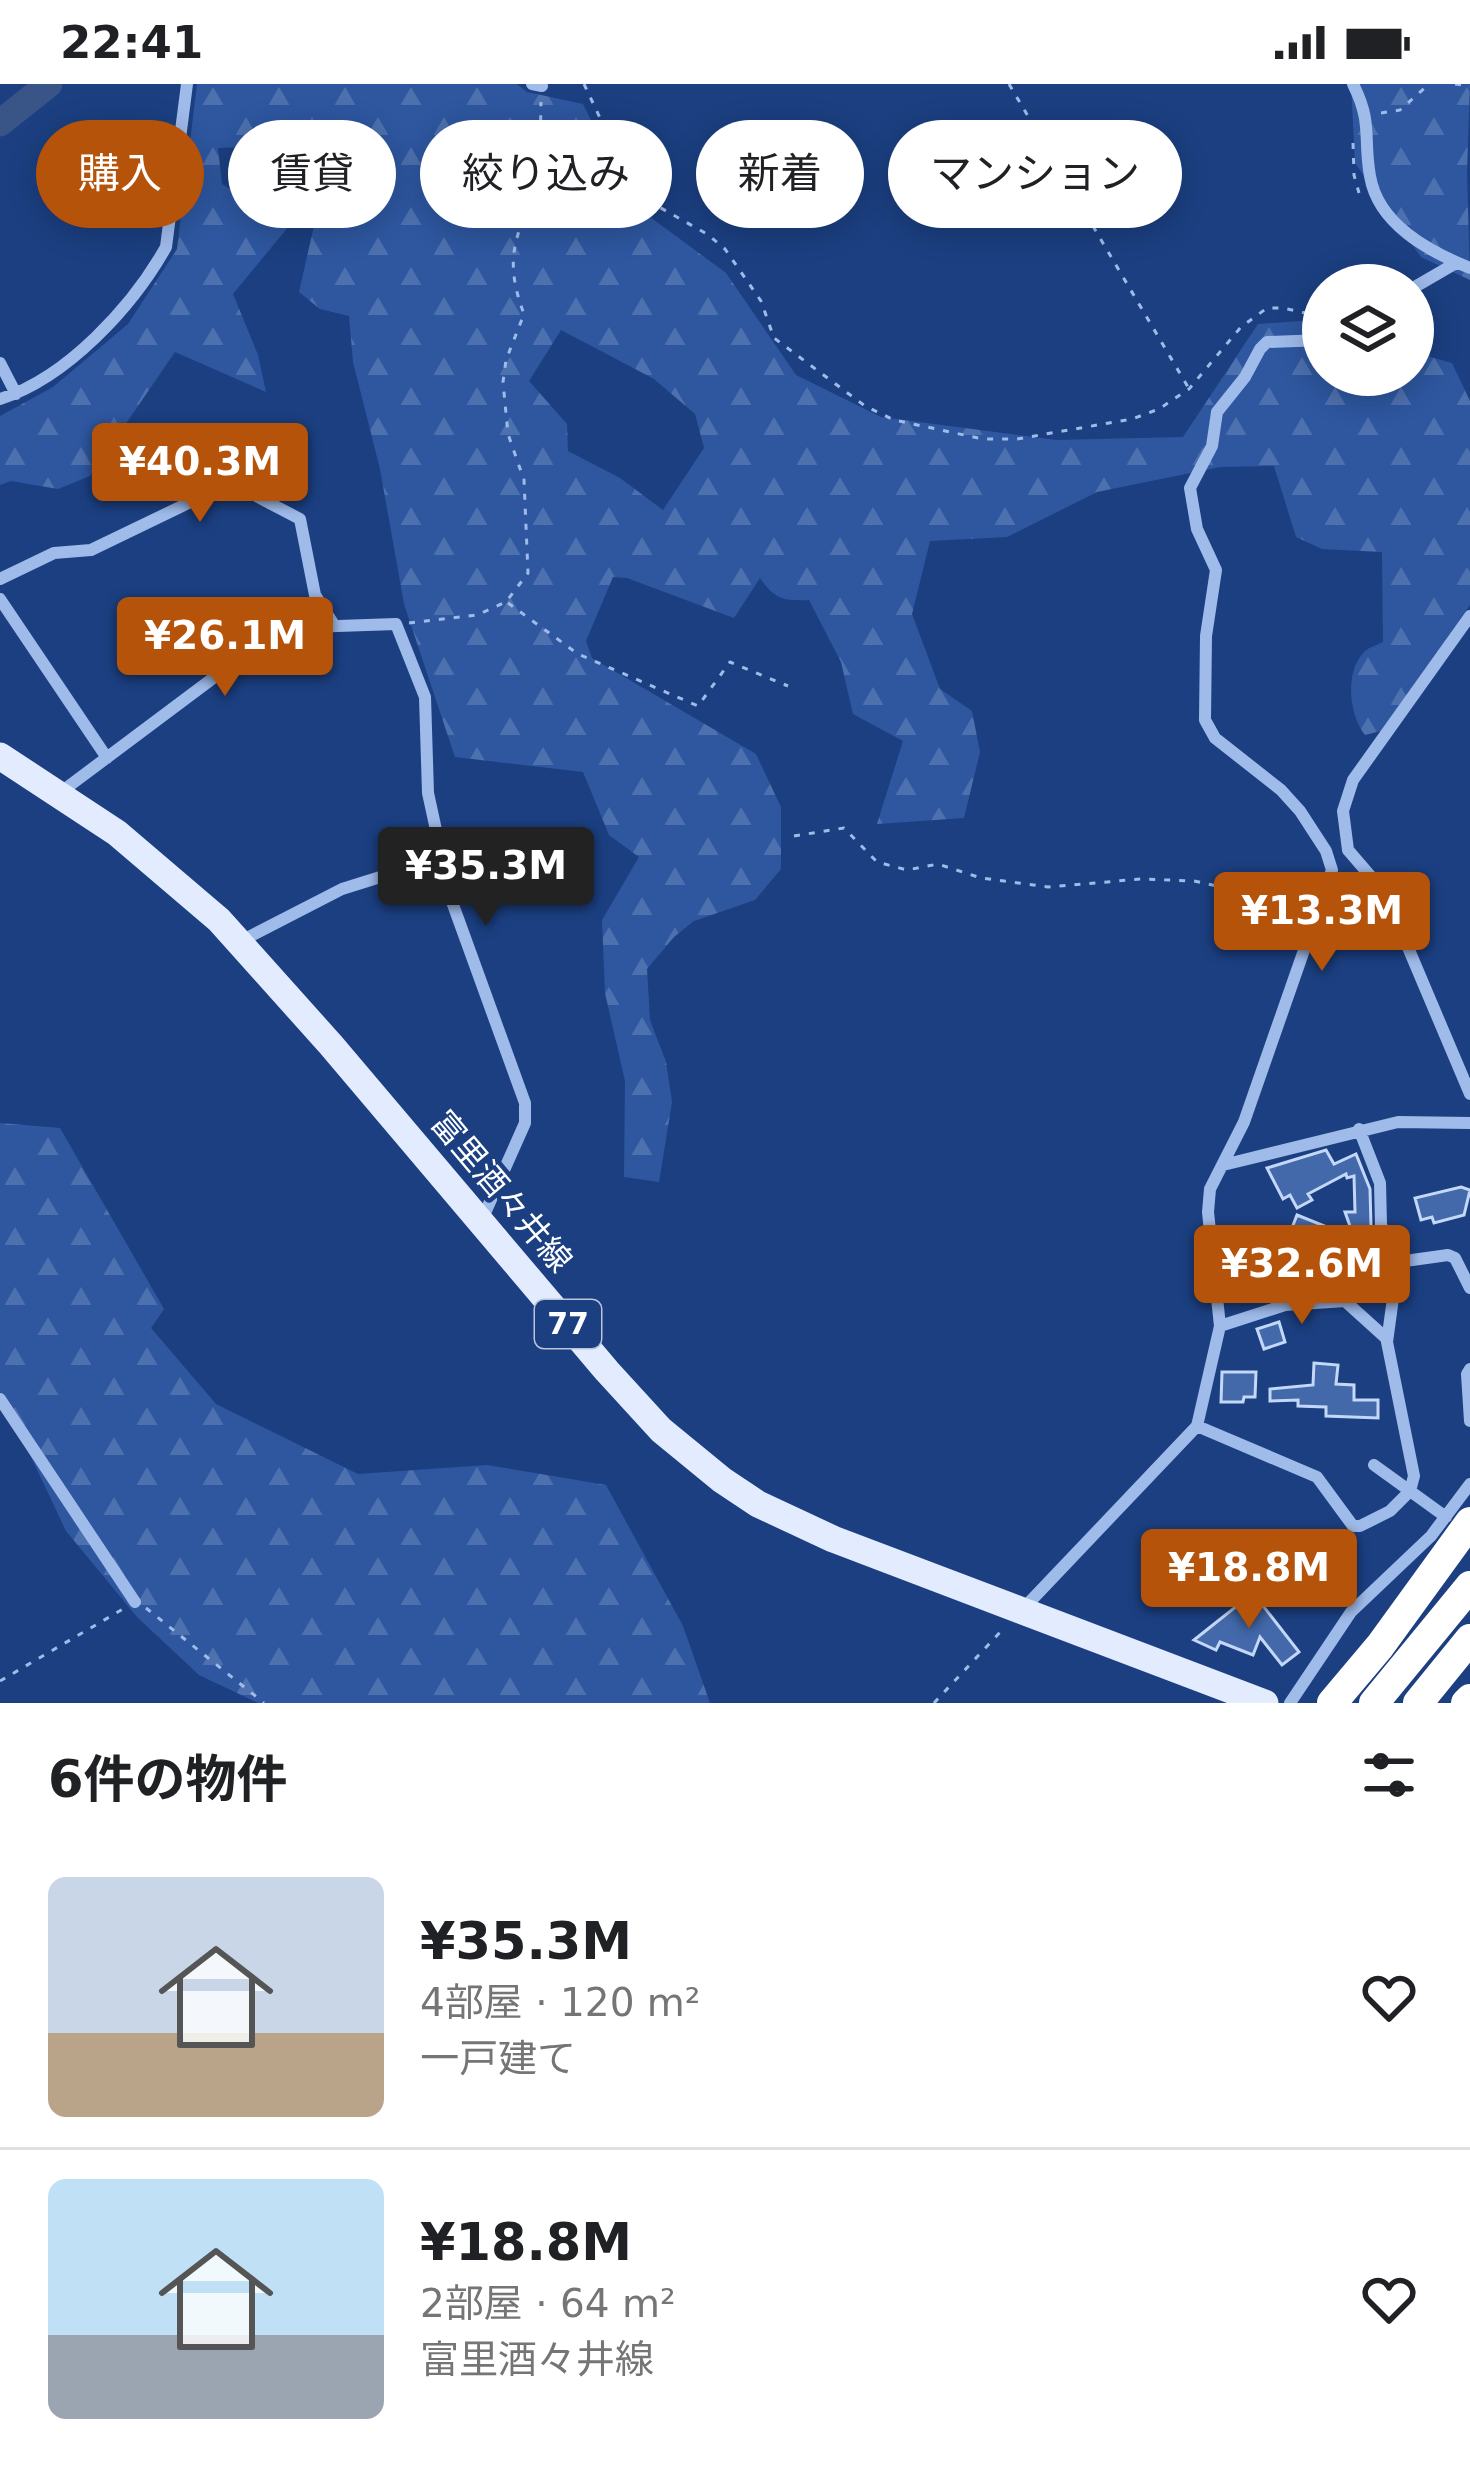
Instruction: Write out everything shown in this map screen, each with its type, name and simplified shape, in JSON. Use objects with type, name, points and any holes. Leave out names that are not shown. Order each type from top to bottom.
[{"type":"highway","points":[[1332,1703],[1380,1646],[1458,1519]]},
{"type":"highway","points":[[1374,1703],[1470,1586]]},
{"type":"highway","points":[[1418,1703],[1470,1639]]},
{"type":"main road","name":"富里酒々井線","points":[[0,756],[61,792],[167,874],[240,942],[661,1430],[722,1480],[758,1504],[833,1539],[1264,1703]]},
{"type":"street","points":[[0,399],[58,368],[108,324],[134,298],[166,247],[187,84]]},
{"type":"street","points":[[1354,84],[1367,113],[1369,173],[1376,195],[1400,228],[1463,266]]},
{"type":"street","points":[[1434,279],[1463,266]]},
{"type":"street","points":[[1022,1610],[1197,1426],[1220,1326],[1208,1212],[1210,1189],[1244,1123],[1332,870],[1326,851],[1300,811],[1281,790],[1215,739],[1205,720],[1206,636],[1216,570],[1197,529],[1190,488],[1212,446],[1217,412],[1260,349],[1267,342],[1302,341]]},
{"type":"street","points":[[0,363],[16,394]]},
{"type":"street","points":[[0,579],[54,553],[91,550],[238,474],[257,497],[300,519],[311,581],[334,625]]},
{"type":"street","points":[[0,599],[107,758]]},
{"type":"street","points":[[1470,616],[1346,794],[1344,836],[1360,866],[1385,893],[1470,1094]]},
{"type":"street","points":[[61,792],[280,628],[396,624],[425,697],[428,793],[441,858],[474,967],[525,1102],[525,1124],[481,1223]]},
{"type":"street","points":[[240,942],[342,890],[441,858]]},
{"type":"street","points":[[1332,870],[1360,866]]},
{"type":"street","points":[[1222,1165],[1398,1122],[1470,1124]]},
{"type":"street","points":[[1197,1426],[1317,1477],[1353,1526],[1390,1511],[1410,1491],[1412,1450],[1389,1366],[1387,1339],[1398,1262],[1381,1225],[1380,1184],[1359,1129]]},
{"type":"street","points":[[1398,1262],[1448,1255],[1455,1258],[1470,1288]]},
{"type":"street","points":[[1220,1326],[1285,1305],[1345,1301],[1387,1339]]},
{"type":"street","points":[[1470,1369],[1470,1421]]},
{"type":"street","points":[[0,1399],[135,1601]]},
{"type":"street","points":[[1374,1465],[1458,1519]]},
{"type":"street","points":[[1290,1703],[1351,1612],[1458,1519],[1470,1484]]},
{"type":"path","points":[[584,84],[636,194],[707,234],[724,249],[761,301],[774,338],[865,406],[894,420],[982,439],[1017,439],[1132,418],[1159,409],[1189,389],[1241,327],[1267,308],[1302,314]]},
{"type":"path","points":[[1009,84],[1189,389]]},
{"type":"path","points":[[1367,113],[1400,110],[1430,84]]},
{"type":"path","points":[[1455,84],[1470,86]]},
{"type":"path","points":[[396,624],[477,615],[506,602],[528,573],[524,480],[508,434],[503,382],[506,360],[524,314],[512,284],[511,266],[522,212],[538,169],[537,85]]},
{"type":"path","points":[[506,602],[578,654],[698,706],[730,662],[788,686]]},
{"type":"path","points":[[794,836],[844,828],[877,862],[907,870],[938,864],[981,878],[1048,887],[1194,880],[1320,910]]},
{"type":"path","points":[[0,1681],[135,1601],[160,1616],[264,1703]]},
{"type":"path","points":[[934,1703],[1022,1610]]},
{"type":"green space","points":[[197,84],[517,84],[527,92],[583,104],[591,120],[420,120],[420,228],[665,228],[726,273],[796,375],[881,417],[1056,440],[1183,437],[1258,324],[1302,321],[1302,396],[1434,396],[1434,358],[1452,363],[1470,401],[1470,605],[1381,731],[1365,735],[1352,705],[1352,681],[1365,651],[1383,642],[1382,552],[1322,549],[1296,537],[1274,466],[1220,467],[1097,492],[1007,537],[930,541],[912,614],[940,689],[972,711],[980,752],[964,818],[877,824],[903,741],[853,714],[841,662],[809,600],[781,598],[760,578],[734,618],[613,577],[586,641],[592,658],[756,754],[781,807],[781,869],[755,900],[694,921],[647,969],[650,1020],[666,1062],[672,1102],[659,1182],[624,1177],[625,1081],[605,993],[602,920],[639,857],[609,835],[583,772],[455,757],[404,604],[380,469],[353,362],[349,316],[320,309],[299,292],[313,228],[396,228],[396,120],[228,120],[228,148],[218,148],[222,184],[228,188],[228,228],[287,228],[233,294],[258,355],[266,392],[175,352],[90,476],[58,489],[11,481],[0,485],[0,416],[53,387],[128,324],[177,249],[180,228],[204,228],[204,120],[193,120]],"holes":[[[561,330],[654,379],[695,414],[704,448],[663,510],[620,478],[568,451],[567,424],[529,381]]]},
{"type":"green space","points":[[1351,84],[1470,84],[1470,280],[1421,257],[1355,163]]},
{"type":"green space","points":[[0,1123],[60,1128],[164,1309],[151,1328],[216,1404],[358,1474],[487,1465],[606,1485],[683,1626],[710,1703],[258,1703],[199,1675],[137,1617],[66,1531],[0,1391]]},
{"type":"building","points":[[1326,1150],[1334,1164],[1356,1154],[1370,1189],[1371,1226],[1379,1254],[1362,1260],[1345,1212],[1355,1212],[1354,1176],[1347,1178],[1346,1174],[1308,1194],[1312,1200],[1297,1208],[1290,1195],[1283,1199],[1267,1168]]},
{"type":"building","points":[[1461,1187],[1470,1190],[1464,1215],[1434,1223],[1432,1217],[1421,1220],[1415,1198]]},
{"type":"building","points":[[1297,1215],[1332,1229],[1327,1240],[1323,1238],[1312,1279],[1332,1279],[1332,1291],[1305,1292],[1285,1286],[1296,1235],[1290,1233]]},
{"type":"building","points":[[1279,1322],[1285,1342],[1264,1349],[1257,1329]]},
{"type":"building","points":[[1314,1363],[1338,1365],[1336,1384],[1354,1385],[1354,1400],[1378,1400],[1378,1418],[1326,1416],[1326,1407],[1298,1406],[1298,1400],[1270,1401],[1270,1389],[1313,1385]]},
{"type":"building","points":[[1222,1372],[1256,1372],[1255,1397],[1221,1402]]},
{"type":"building","points":[[1253,1593],[1299,1652],[1282,1665],[1260,1637],[1253,1655],[1220,1642],[1216,1650],[1194,1640]]},
{"type":"waterway","points":[[0,123],[49,84]]}]
